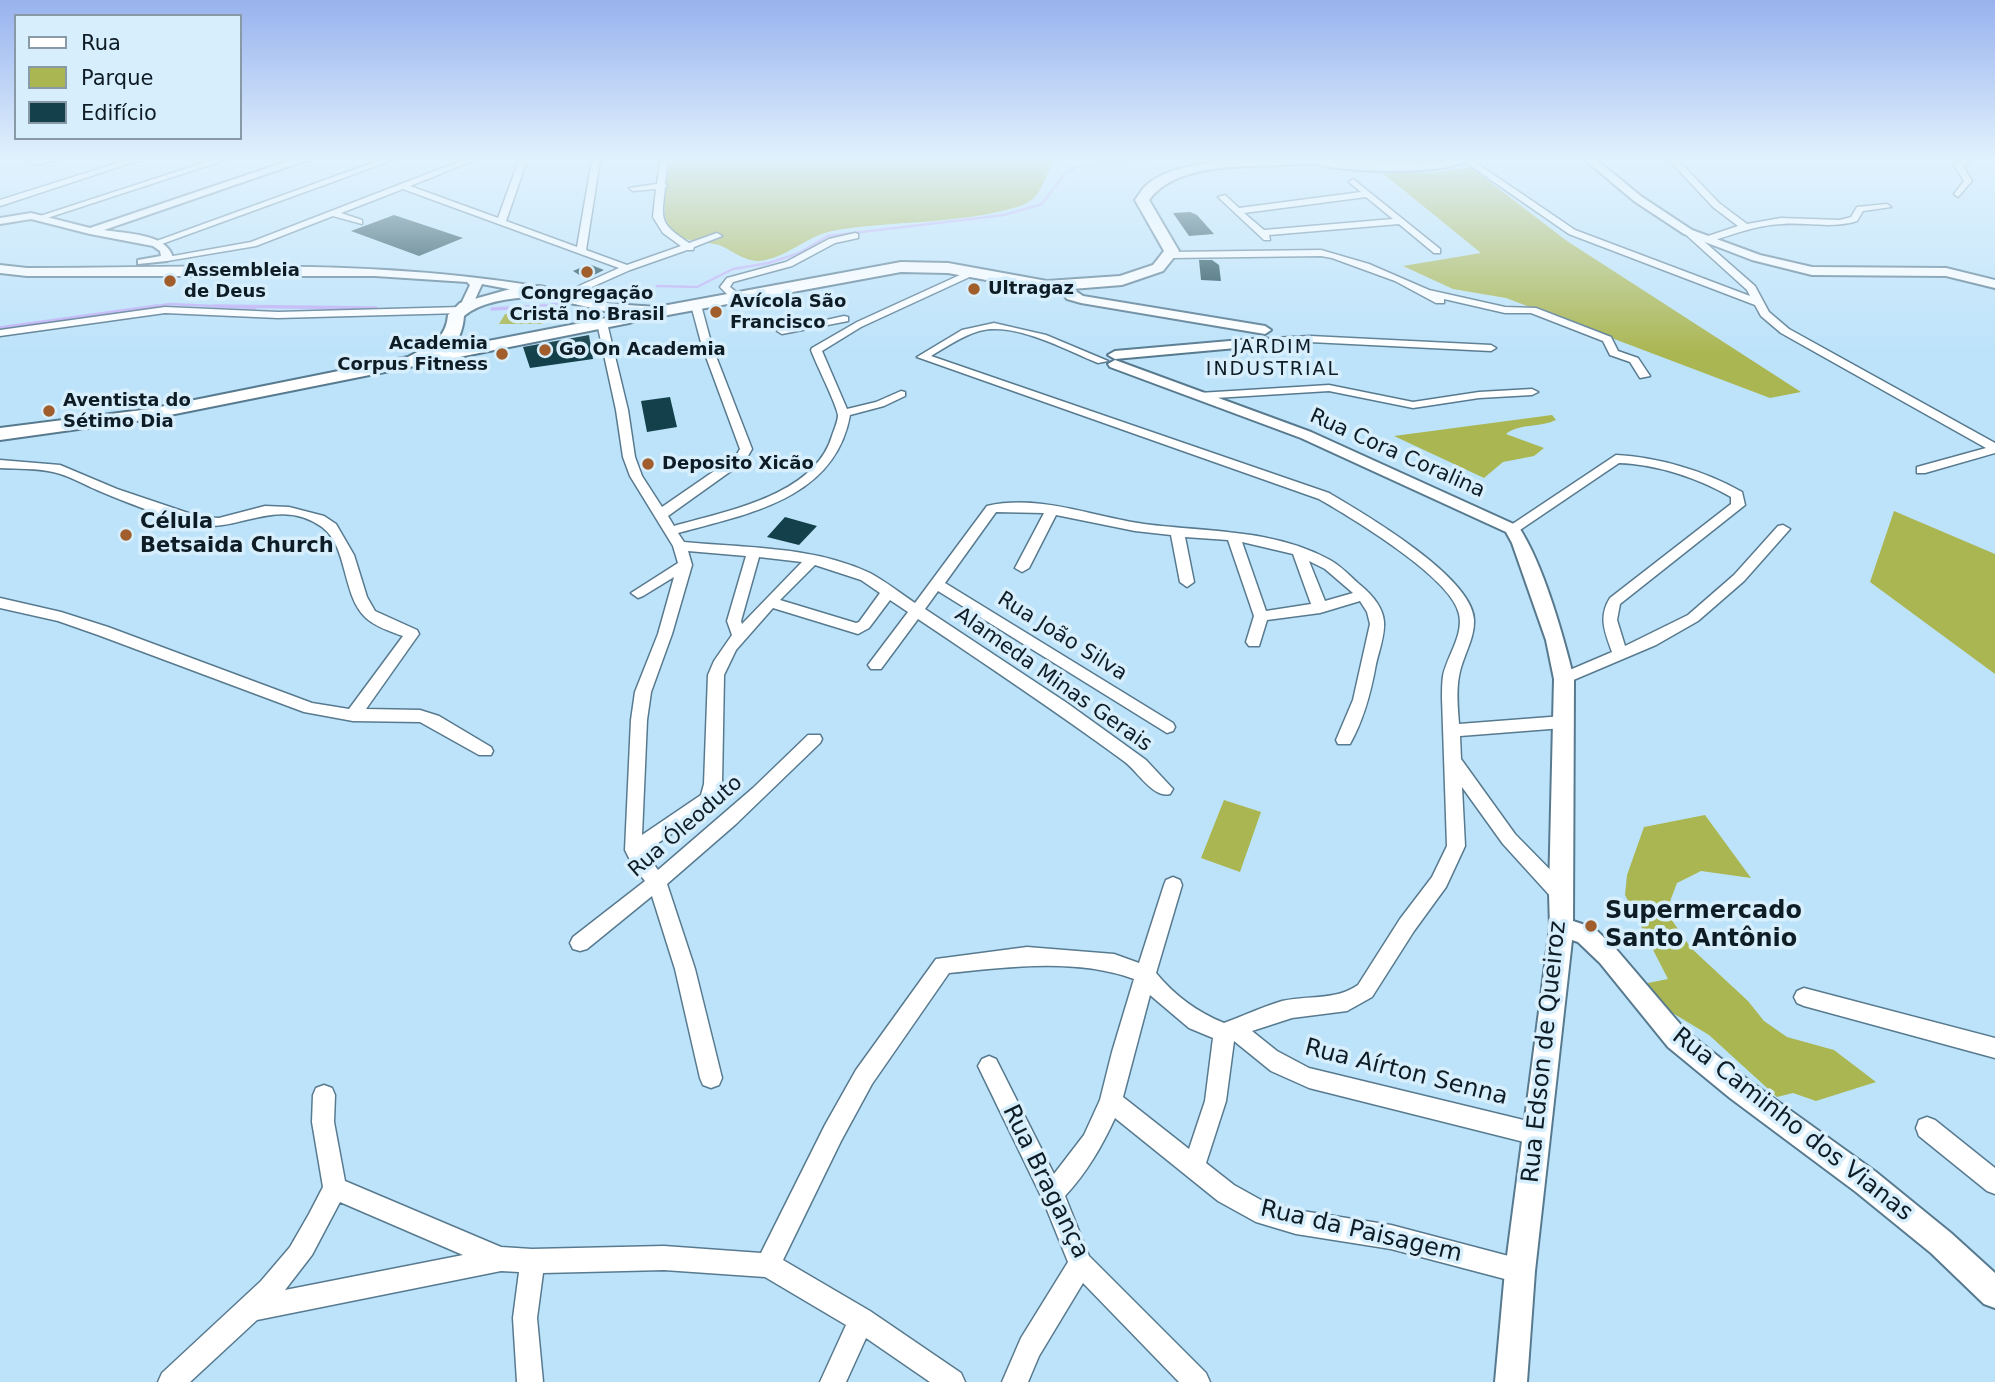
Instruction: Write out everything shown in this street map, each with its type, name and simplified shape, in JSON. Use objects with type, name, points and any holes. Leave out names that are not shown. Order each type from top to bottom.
[{"type":"main road","points":[[0,434],[149,414],[880,270],[929,270],[969,274],[1029,289],[1100,289],[1157,276],[1179,263],[1177,255],[1157,224]]},
{"type":"main road","points":[[1169,224],[1180,244],[1177,255]]},
{"type":"main road","points":[[412,362],[437,350],[450,339],[455,329],[454,323],[463,308],[503,295],[540,291],[620,310],[657,312]]},
{"type":"main road","points":[[545,335],[566,315],[566,297]]},
{"type":"main road","points":[[455,329],[467,338],[496,344]]},
{"type":"street","points":[[64,224],[156,243],[165,249],[167,258]]},
{"type":"street","points":[[90,231],[109,224]]},
{"type":"street","points":[[156,243],[208,224]]},
{"type":"street","points":[[86,271],[253,244],[306,224]]},
{"type":"street","points":[[508,224],[627,268]]},
{"type":"street","points":[[581,251],[585,224]]},
{"type":"street","points":[[660,224],[690,248]]},
{"type":"street","points":[[1252,224],[1284,252]]},
{"type":"street","points":[[1262,233],[1361,224]]},
{"type":"street","points":[[1406,224],[1437,251]]},
{"type":"street","points":[[1561,224],[1572,232],[1759,303]]},
{"type":"street","points":[[1675,224],[1751,288],[1765,314],[1785,331],[1995,449]]},
{"type":"street","points":[[1708,239],[1760,224]]},
{"type":"street","points":[[1688,233],[1756,258],[1812,271],[1937,271],[1995,284]]},
{"type":"street","points":[[566,297],[627,268],[690,248],[717,236]]},
{"type":"street","points":[[736,297],[725,287],[730,280],[789,264],[832,241],[855,236]]},
{"type":"street","points":[[1177,255],[1284,252],[1332,256],[1426,291],[1505,310],[1532,310],[1557,318],[1608,339],[1614,353],[1634,360],[1644,376]]},
{"type":"street","points":[[0,270],[375,272],[471,279],[540,291]]},
{"type":"street","points":[[782,331],[852,322],[894,308],[969,274]]},
{"type":"street","points":[[0,333],[164,310],[278,314],[463,308],[476,285],[471,279]]},
{"type":"street","points":[[1065,290],[1081,299],[1226,323],[1262,335],[1310,340],[1491,348]]},
{"type":"street","points":[[1426,291],[1440,300]]},
{"type":"street","points":[[660,515],[741,458],[746,449],[708,346],[696,305]]},
{"type":"street","points":[[670,531],[752,507],[803,485],[815,475],[830,453],[841,429],[844,413],[816,349],[852,322]]},
{"type":"street","points":[[601,323],[632,466],[680,546],[685,565],[665,634],[643,692],[639,720],[636,854],[654,879],[685,970],[711,1078]]},
{"type":"street","name":"Rua Cora Coralina","points":[[1450,731],[1451,676],[1468,627],[1467,615],[1462,602],[1450,587],[1381,529],[1324,496],[922,357],[978,328],[996,326],[1018,330],[1110,360],[1329,445],[1512,529]]},
{"type":"street","points":[[1110,360],[1224,345],[1262,335]]},
{"type":"street","points":[[1199,396],[1329,388],[1413,405],[1479,395],[1532,392]]},
{"type":"street","points":[[1240,410],[1247,400],[1267,392]]},
{"type":"street","points":[[844,413],[880,404],[901,394]]},
{"type":"street","points":[[1921,470],[1995,449]]},
{"type":"street","points":[[1620,655],[1609,608],[1738,505],[1737,495],[1720,484],[1633,459],[1616,459],[1512,529],[1520,543],[1555,640],[1564,678],[1620,655],[1693,618],[1740,578],[1783,529]]},
{"type":"street","points":[[0,464],[56,468],[112,492],[199,521],[219,522],[265,510],[289,511],[319,519],[331,527],[347,555],[360,597],[370,614],[384,623],[412,634],[354,715]]},
{"type":"street","points":[[876,665],[912,609],[992,509],[1007,507],[1051,511],[1177,532],[1234,538],[1298,552],[1330,566],[1364,595],[1376,614],[1377,624],[1361,700],[1344,740]]},
{"type":"street","points":[[1021,568],[1051,511]]},
{"type":"street","points":[[1177,532],[1187,582]]},
{"type":"street","points":[[1234,538],[1261,616],[1254,642]]},
{"type":"street","name":"Alameda Minas Gerais","points":[[680,546],[811,561],[851,570],[1061,707],[1140,764],[1164,789]]},
{"type":"street","points":[[1298,552],[1320,608]]},
{"type":"street","points":[[740,635],[734,621],[753,554]]},
{"type":"street","points":[[636,854],[709,799],[713,784],[716,676],[723,655],[811,561]]},
{"type":"street","points":[[638,593],[685,565]]},
{"type":"street","name":"Rua João Silva","points":[[935,583],[1167,727]]},
{"type":"street","points":[[773,603],[858,629],[890,595]]},
{"type":"street","points":[[1261,616],[1320,608],[1364,595]]},
{"type":"street","points":[[0,603],[103,631],[310,708],[354,715],[420,716],[433,720],[485,751]]},
{"type":"street","name":"Rua Edson de Queiroz","points":[[1511,1382],[1520,1271],[1562,927],[1560,893],[1564,678]]},
{"type":"street","points":[[1193,1166],[1207,1139],[1215,1110],[1229,1031],[1283,1011],[1345,1004],[1356,1000],[1365,991],[1449,864],[1456,846],[1450,731],[1563,722]]},
{"type":"street","name":"Rua Óleoduto","points":[[580,943],[654,879],[753,800],[814,739]]},
{"type":"street","points":[[1452,759],[1468,786],[1509,839],[1560,893]]},
{"type":"street","points":[[1052,1193],[1076,1167],[1092,1143],[1111,1101],[1145,974],[1173,885]]},
{"type":"street","name":"Rua Caminho dos Vianas","points":[[1562,927],[1586,936],[1601,949],[1677,1039],[1739,1089],[1866,1181],[1941,1243],[1995,1293]]},
{"type":"street","points":[[768,1265],[833,1133],[864,1077],[943,965],[1001,956],[1046,956],[1114,963],[1145,974]]},
{"type":"street","name":"Rua Aírton Senna","points":[[1145,974],[1163,995],[1196,1021],[1229,1031],[1286,1070],[1536,1134]]},
{"type":"street","points":[[1804,996],[1995,1048]]},
{"type":"street","name":"Rua Bragança","points":[[989,1066],[1052,1193],[1081,1264],[1197,1382]]},
{"type":"street","points":[[171,1382],[250,1309],[299,1253],[335,1188],[324,1122],[324,1095]]},
{"type":"street","name":"Rua da Paisagem","points":[[1111,1101],[1226,1193],[1256,1210],[1296,1222],[1391,1237],[1520,1271]]},
{"type":"street","points":[[1927,1128],[1995,1183]]},
{"type":"street","points":[[335,1188],[501,1259]]},
{"type":"street","points":[[250,1309],[501,1259],[532,1261],[664,1258],[768,1265],[861,1320],[951,1382]]},
{"type":"street","points":[[530,1382],[525,1318],[532,1261]]},
{"type":"street","points":[[1015,1382],[1030,1347],[1081,1264]]},
{"type":"street","points":[[833,1382],[861,1320]]},
{"type":"green space","points":[[885,224],[832,231],[778,256],[758,261],[719,245],[682,238],[673,233],[668,225]]},
{"type":"green space","points":[[1446,224],[1545,224],[1801,392],[1770,398],[1506,298],[1453,289],[1403,266],[1481,253]]},
{"type":"green space","points":[[548,313],[542,324],[499,324],[505,314]]},
{"type":"green space","points":[[1552,415],[1556,420],[1517,428],[1506,434],[1544,448],[1534,456],[1503,462],[1484,478],[1394,436]]},
{"type":"green space","points":[[1894,511],[1995,554],[1995,674],[1870,582]]},
{"type":"green space","points":[[1224,800],[1261,812],[1240,872],[1201,858]]},
{"type":"green space","points":[[1705,815],[1751,878],[1701,871],[1677,883],[1669,904],[1669,916],[1691,948],[1748,1001],[1764,1021],[1787,1037],[1834,1050],[1876,1082],[1816,1101],[1793,1093],[1777,1097],[1709,1035],[1661,1006],[1638,985],[1668,979],[1625,895],[1627,875],[1644,827]]},
{"type":"building","points":[[368,224],[422,224],[463,238],[419,256],[351,231]]},
{"type":"building","points":[[1181,224],[1205,224],[1214,234],[1189,236]]},
{"type":"building","points":[[1199,260],[1212,260],[1219,265],[1221,281],[1201,280]]},
{"type":"building","name":"Congregação Cristã no Brasil","points":[[589,264],[604,270],[586,279],[573,271]]},
{"type":"building","points":[[589,335],[593,359],[530,368],[523,347]]},
{"type":"building","points":[[670,397],[677,427],[647,432],[641,401]]},
{"type":"building","points":[[785,517],[817,526],[799,545],[767,537]]},
{"type":"waterway","points":[[657,286],[697,287],[733,269],[769,263],[799,253],[828,236],[924,224]]},
{"type":"waterway","points":[[534,308],[562,303]]},
{"type":"waterway","points":[[157,306],[170,304],[255,308]]},
{"type":"waterway","points":[[0,328],[157,306]]},
{"type":"waterway","points":[[144,308],[157,306]]},
{"type":"waterway","points":[[214,306],[376,308]]},
{"type":"waterway","points":[[492,309],[545,306]]},
{"type":"place","name":"Congregação Cristã no Brasil","points":[[587,272]]},
{"type":"place","name":"Assembleia de Deus","points":[[170,281]]},
{"type":"place","name":"Ultragaz","points":[[974,289]]},
{"type":"place","name":"Avícola São Francisco","points":[[716,312]]},
{"type":"place","name":"Go On Academia","points":[[545,350]]},
{"type":"place","name":"Academia Corpus Fitness","points":[[502,354]]},
{"type":"place","name":"Aventista do Sétimo Dia","points":[[49,411]]},
{"type":"place","name":"Deposito Xicão","points":[[648,464]]},
{"type":"place","name":"Célula Betsaida Church","points":[[126,535]]},
{"type":"place","name":"Supermercado Santo Antônio","points":[[1591,926]]},
{"type":"district","name":"JARDIM INDUSTRIAL","points":[[1273,359]]}]
